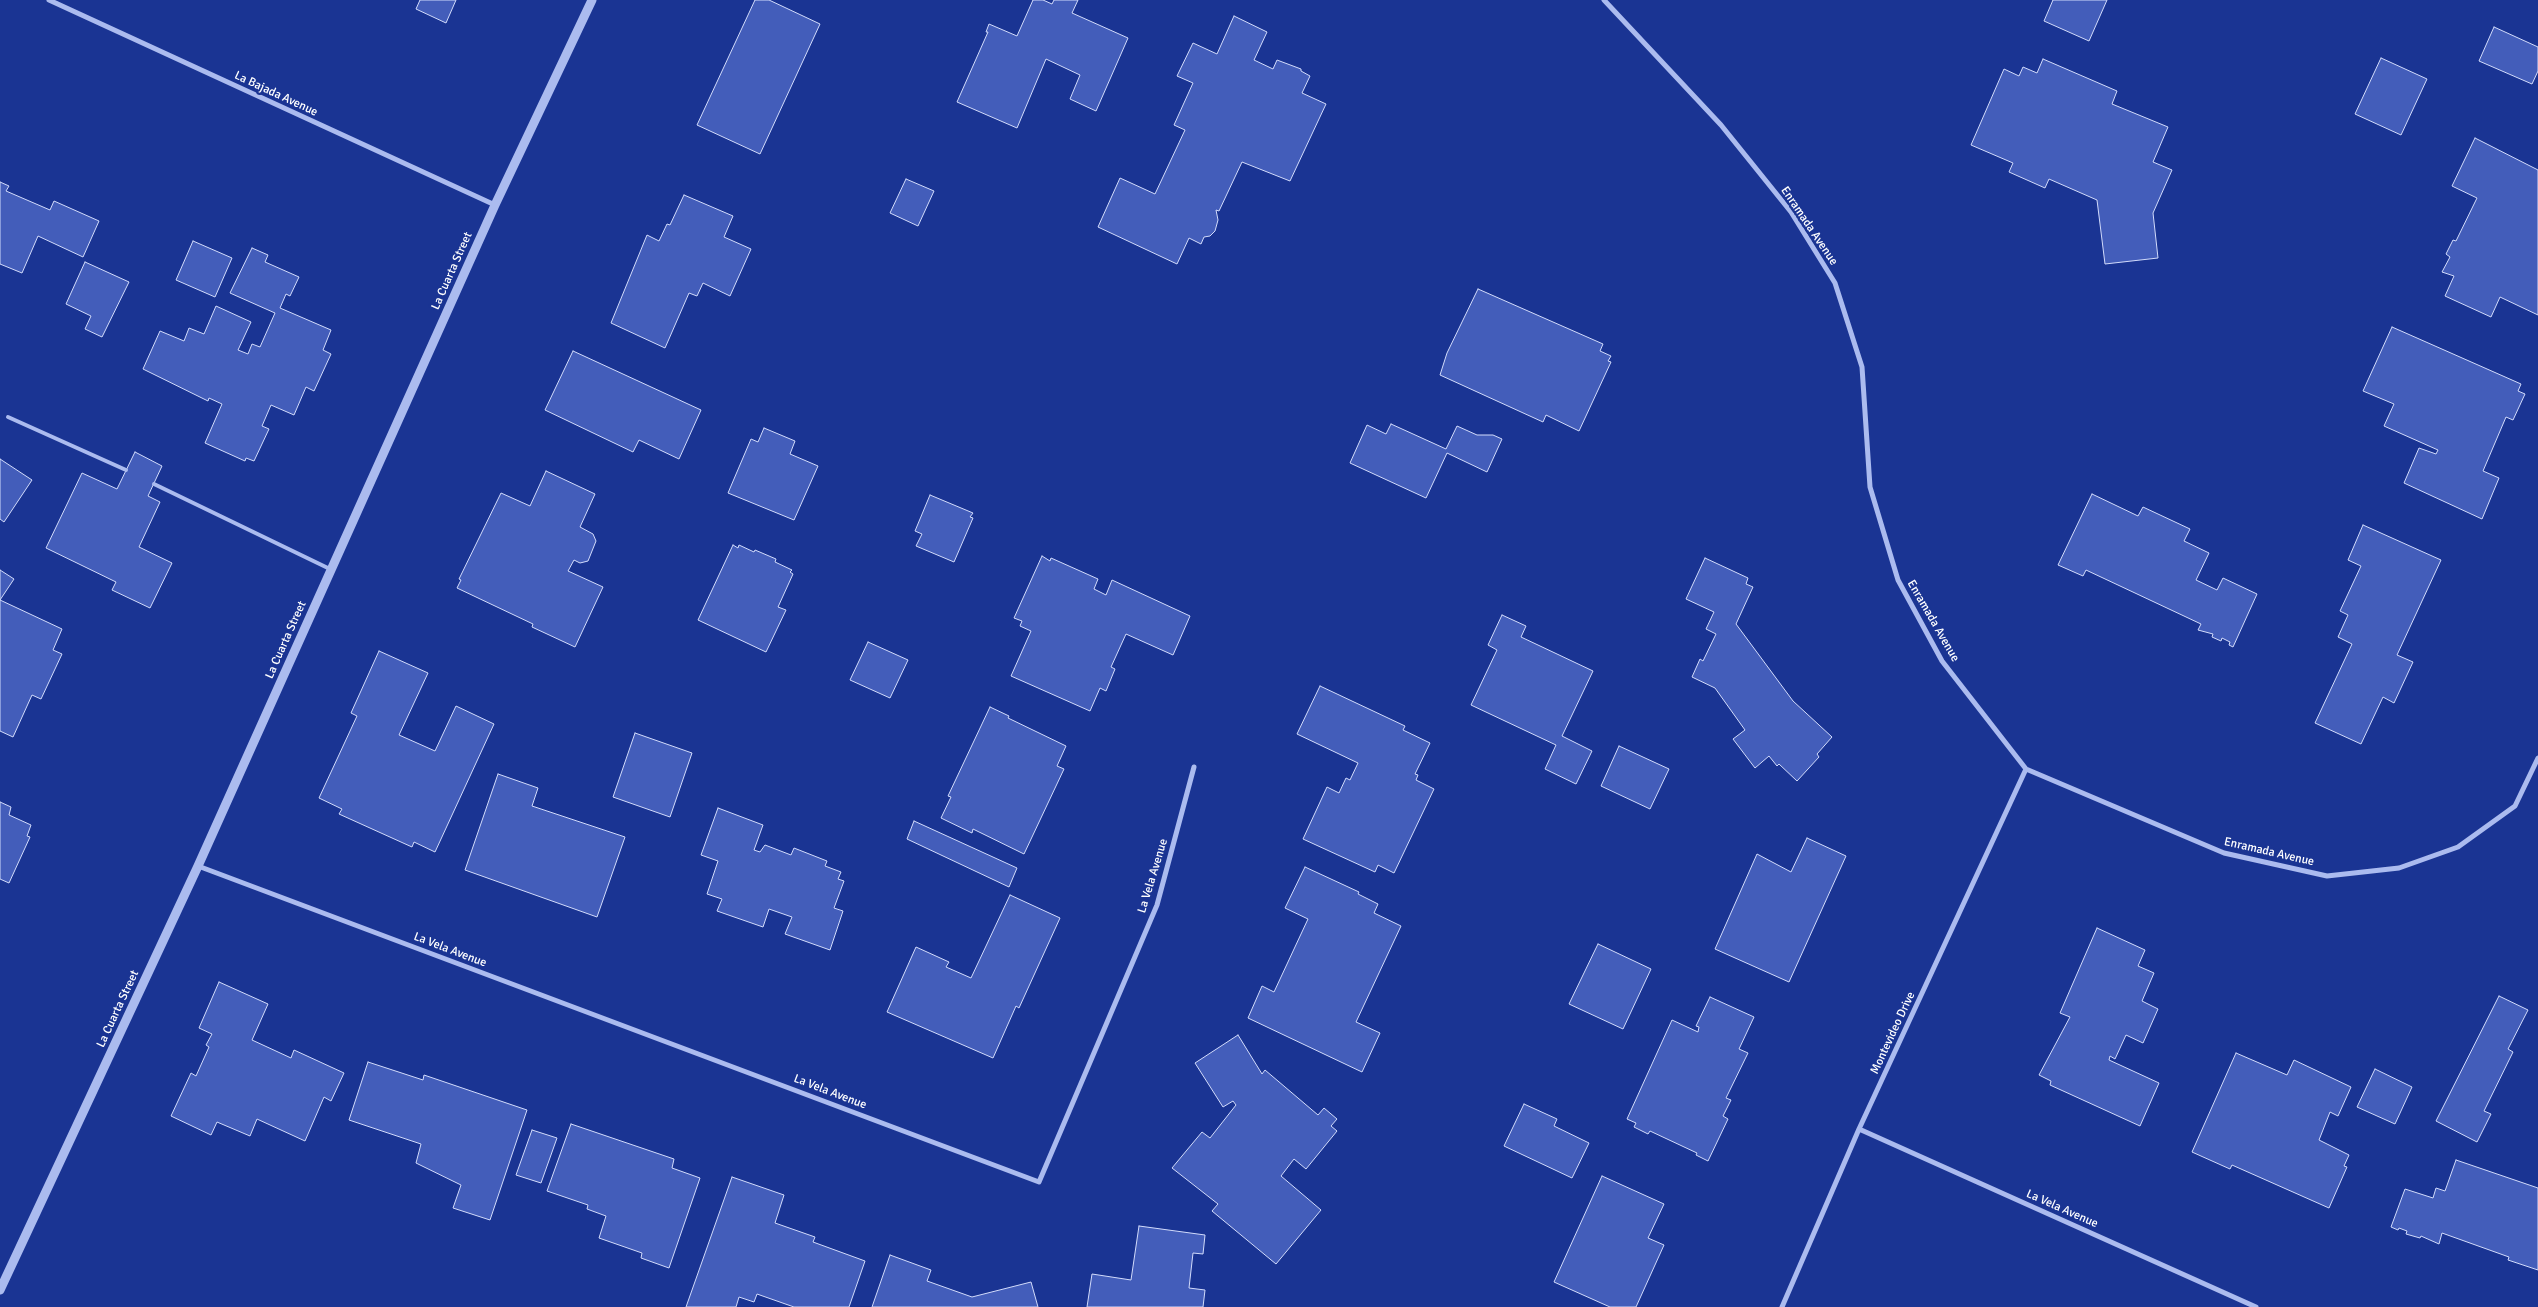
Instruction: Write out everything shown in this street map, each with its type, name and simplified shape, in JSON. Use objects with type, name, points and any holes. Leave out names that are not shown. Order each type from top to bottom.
[{"type":"street","name":"La Bajada Avenue","points":[[49,0],[495,205]]},
{"type":"street","name":"La Cuarta Street","points":[[0,1290],[198,866],[495,205],[592,0]]},
{"type":"street","name":"Enramada Avenue","points":[[1604,0],[1721,125],[1790,212],[1835,283],[1862,367],[1870,487],[1898,580],[1942,661],[2026,769],[2224,854],[2328,876],[2399,868],[2458,847],[2515,806],[2538,758]]},
{"type":"street","name":"La Vela Avenue","points":[[198,866],[1039,1182],[1157,905],[1194,767]]},
{"type":"street","name":"Montevideo Drive","points":[[1782,1307],[1859,1129],[2026,769]]},
{"type":"street","name":"La Vela Avenue","points":[[1859,1129],[2256,1307]]},
{"type":"lane","points":[[8,417],[126,470]]},
{"type":"lane","points":[[154,484],[332,570]]},
{"type":"building","points":[[420,0],[456,0],[446,23],[416,9]]},
{"type":"building","points":[[755,0],[769,0],[820,24],[760,154],[697,125]]},
{"type":"building","points":[[1033,0],[1043,0],[1052,4],[1054,0],[1078,0],[1072,13],[1128,38],[1096,111],[1070,99],[1080,75],[1046,59],[1017,128],[957,102],[988,32],[986,32],[989,24],[1017,36]]},
{"type":"building","points":[[2053,0],[2107,0],[2089,41],[2044,21]]},
{"type":"building","points":[[1234,16],[1267,32],[1254,60],[1273,69],[1277,60],[1301,69],[1301,71],[1310,76],[1302,93],[1326,104],[1290,181],[1242,162],[1219,211],[1216,210],[1218,220],[1215,231],[1210,236],[1204,237],[1201,244],[1189,238],[1177,264],[1098,227],[1120,178],[1155,194],[1185,130],[1174,125],[1193,83],[1177,76],[1193,43],[1217,54]]},
{"type":"building","points":[[2494,27],[2538,47],[2538,71],[2532,84],[2479,61]]},
{"type":"building","points":[[2381,58],[2427,79],[2401,135],[2355,114]]},
{"type":"building","points":[[2043,59],[2117,91],[2112,104],[2168,127],[2153,162],[2172,170],[2153,213],[2158,258],[2105,264],[2097,200],[2049,179],[2045,188],[2009,172],[2013,163],[1971,145],[2004,69],[2019,76],[2023,67],[2037,73]]},
{"type":"building","points":[[2475,138],[2538,170],[2538,315],[2500,297],[2491,317],[2445,296],[2454,276],[2442,272],[2450,257],[2446,254],[2453,240],[2456,241],[2477,198],[2452,186]]},
{"type":"building","points":[[906,179],[934,191],[918,226],[890,213]]},
{"type":"building","points":[[0,182],[9,186],[6,191],[50,210],[54,201],[99,221],[83,257],[38,236],[22,273],[0,264]]},
{"type":"building","points":[[684,195],[733,216],[724,237],[751,249],[730,296],[703,283],[697,296],[689,293],[665,348],[611,323],[647,235],[659,241],[667,224],[670,225]]},
{"type":"building","points":[[193,241],[232,258],[215,297],[176,280]]},
{"type":"building","points":[[252,248],[268,255],[265,262],[299,277],[290,296],[286,294],[280,308],[331,330],[323,350],[331,354],[314,391],[306,387],[294,415],[271,405],[262,426],[269,429],[254,461],[246,458],[245,461],[205,443],[222,404],[209,398],[208,401],[143,369],[160,331],[184,341],[189,328],[204,334],[216,306],[251,322],[238,350],[248,354],[252,344],[260,347],[275,313],[230,293]]},
{"type":"building","points":[[85,262],[129,282],[102,337],[85,329],[91,316],[66,304]]},
{"type":"building","points":[[1478,289],[1603,344],[1600,351],[1611,356],[1608,361],[1611,362],[1579,431],[1546,415],[1543,422],[1440,375],[1447,353]]},
{"type":"building","points":[[2392,327],[2521,384],[2518,391],[2525,394],[2513,420],[2506,417],[2483,471],[2499,478],[2482,519],[2404,483],[2419,448],[2436,454],[2438,450],[2384,426],[2394,404],[2363,391]]},
{"type":"building","points":[[573,351],[701,410],[679,459],[639,440],[633,452],[545,410]]},
{"type":"building","points":[[1391,424],[1446,449],[1457,426],[1477,435],[1493,435],[1502,439],[1487,472],[1447,453],[1426,498],[1350,463],[1367,425],[1386,434]]},
{"type":"building","points":[[764,428],[795,441],[790,454],[818,466],[794,520],[728,493],[751,439],[758,442]]},
{"type":"building","points":[[135,452],[162,466],[148,496],[160,502],[139,547],[172,563],[150,608],[112,590],[116,582],[46,548],[82,473],[117,489]]},
{"type":"building","points":[[0,459],[32,480],[4,522],[0,519]]},
{"type":"building","points":[[546,471],[595,494],[580,527],[593,534],[596,541],[588,561],[580,563],[574,560],[568,571],[603,587],[575,647],[532,627],[533,624],[457,588],[461,580],[459,579],[501,493],[530,506]]},
{"type":"building","points":[[2092,494],[2138,516],[2143,507],[2190,529],[2184,541],[2209,553],[2196,580],[2217,590],[2223,578],[2257,594],[2233,647],[2229,645],[2230,642],[2222,638],[2221,641],[2212,637],[2213,634],[2198,630],[2201,624],[2086,570],[2083,576],[2058,565]]},
{"type":"building","points":[[930,495],[973,513],[970,517],[973,518],[954,562],[916,546],[922,534],[915,531]]},
{"type":"building","points":[[2363,525],[2441,560],[2397,655],[2413,662],[2394,703],[2383,697],[2361,744],[2315,723],[2352,644],[2338,637],[2348,615],[2340,611],[2361,566],[2348,560]]},
{"type":"building","points":[[733,545],[738,548],[739,545],[754,552],[755,550],[776,559],[775,562],[792,570],[790,572],[793,574],[778,607],[786,610],[766,652],[698,620]]},
{"type":"building","points":[[1042,556],[1050,561],[1051,558],[1098,579],[1094,589],[1106,595],[1112,580],[1190,616],[1173,655],[1126,634],[1111,667],[1115,669],[1106,691],[1100,688],[1090,711],[1011,676],[1031,631],[1020,626],[1022,621],[1014,618]]},
{"type":"building","points":[[1705,558],[1748,578],[1746,584],[1753,587],[1736,624],[1793,701],[1832,737],[1817,754],[1819,757],[1797,781],[1779,764],[1777,766],[1769,756],[1755,768],[1733,739],[1745,730],[1715,688],[1692,677],[1700,659],[1703,661],[1716,634],[1706,629],[1714,612],[1686,599]]},
{"type":"building","points":[[0,570],[14,579],[0,600]]},
{"type":"building","points":[[0,600],[62,629],[53,650],[62,654],[41,699],[32,695],[13,737],[0,731]]},
{"type":"building","points":[[1502,615],[1526,626],[1521,637],[1593,671],[1562,736],[1592,751],[1576,784],[1545,769],[1556,745],[1471,705],[1497,650],[1488,645]]},
{"type":"building","points":[[868,642],[908,660],[890,698],[850,680]]},
{"type":"building","points":[[379,651],[428,673],[399,735],[435,751],[456,706],[494,724],[435,852],[414,842],[412,847],[339,814],[342,809],[319,798],[357,716],[351,713]]},
{"type":"building","points":[[1320,686],[1405,726],[1403,730],[1430,743],[1415,774],[1418,775],[1416,780],[1434,789],[1394,873],[1378,865],[1375,872],[1303,839],[1327,787],[1339,793],[1346,778],[1350,780],[1358,763],[1297,734]]},
{"type":"building","points":[[990,707],[1009,716],[1008,718],[1066,746],[1057,766],[1064,769],[1024,854],[973,829],[972,833],[941,818],[951,797],[948,796]]},
{"type":"building","points":[[635,733],[692,753],[670,817],[613,797]]},
{"type":"building","points":[[1619,746],[1669,769],[1650,809],[1601,786]]},
{"type":"building","points":[[498,774],[538,788],[532,806],[625,837],[597,917],[465,870]]},
{"type":"building","points":[[0,802],[11,807],[9,815],[31,825],[27,836],[30,837],[9,883],[0,879]]},
{"type":"building","points":[[718,808],[763,825],[754,850],[760,852],[765,845],[791,855],[794,848],[827,861],[825,866],[841,872],[838,879],[844,881],[834,908],[843,911],[830,950],[785,934],[792,917],[769,909],[763,927],[717,911],[722,899],[707,894],[718,861],[701,855]]},
{"type":"building","points":[[914,821],[1017,868],[1009,887],[907,839]]},
{"type":"building","points":[[1807,838],[1846,856],[1789,982],[1715,949],[1757,854],[1791,872]]},
{"type":"building","points":[[1305,867],[1359,892],[1358,894],[1378,904],[1374,913],[1401,926],[1356,1022],[1380,1033],[1362,1072],[1248,1018],[1262,986],[1274,992],[1308,919],[1285,908]]},
{"type":"building","points":[[1010,895],[1060,918],[1019,1008],[1016,1006],[993,1058],[887,1012],[916,947],[949,962],[946,967],[971,978]]},
{"type":"building","points":[[2097,928],[2145,950],[2138,966],[2154,973],[2142,1001],[2158,1009],[2143,1043],[2126,1035],[2115,1059],[2110,1056],[2109,1060],[2159,1083],[2140,1126],[2050,1085],[2051,1081],[2039,1075],[2070,1017],[2060,1013]]},
{"type":"building","points":[[1598,944],[1651,969],[1623,1029],[1569,1004]]},
{"type":"building","points":[[219,982],[268,1004],[252,1040],[291,1058],[294,1050],[344,1073],[331,1101],[324,1097],[305,1141],[257,1119],[250,1136],[217,1122],[211,1135],[171,1116],[191,1073],[196,1076],[209,1047],[206,1045],[212,1034],[199,1028]]},
{"type":"building","points":[[2499,996],[2528,1010],[2508,1049],[2513,1052],[2484,1111],[2491,1114],[2477,1142],[2436,1121]]},
{"type":"building","points":[[1710,997],[1754,1017],[1739,1049],[1748,1053],[1726,1098],[1731,1100],[1723,1116],[1728,1119],[1708,1161],[1696,1155],[1697,1153],[1650,1131],[1648,1134],[1634,1127],[1636,1123],[1627,1119],[1672,1020],[1698,1032],[1699,1027],[1696,1026]]},
{"type":"building","points":[[1238,1035],[1262,1074],[1265,1070],[1318,1115],[1324,1108],[1337,1119],[1331,1126],[1337,1131],[1306,1169],[1294,1159],[1281,1176],[1321,1210],[1276,1264],[1212,1211],[1218,1204],[1172,1168],[1202,1132],[1210,1138],[1236,1105],[1233,1101],[1223,1107],[1195,1063]]},
{"type":"building","points":[[2236,1053],[2287,1075],[2294,1060],[2351,1087],[2338,1116],[2330,1112],[2319,1140],[2349,1155],[2344,1166],[2347,1167],[2329,1208],[2232,1165],[2230,1169],[2192,1152]]},
{"type":"building","points":[[368,1062],[423,1080],[424,1075],[527,1110],[490,1220],[453,1208],[461,1185],[416,1163],[421,1144],[349,1120]]},
{"type":"building","points":[[2375,1069],[2412,1087],[2395,1124],[2357,1107]]},
{"type":"building","points":[[1524,1104],[1557,1119],[1554,1126],[1589,1143],[1572,1178],[1504,1146]]},
{"type":"building","points":[[571,1124],[674,1159],[672,1168],[700,1178],[669,1268],[641,1258],[642,1253],[599,1238],[606,1216],[587,1209],[588,1205],[547,1191]]},
{"type":"building","points":[[532,1130],[557,1138],[541,1183],[516,1175]]},
{"type":"building","points":[[2456,1160],[2538,1188],[2538,1270],[2508,1260],[2509,1257],[2442,1233],[2439,1244],[2421,1236],[2420,1238],[2406,1234],[2407,1231],[2399,1228],[2398,1230],[2391,1227],[2405,1189],[2433,1198],[2436,1188],[2445,1191]]},
{"type":"building","points":[[1602,1176],[1664,1204],[1648,1238],[1664,1245],[1636,1307],[1610,1307],[1554,1282]]},
{"type":"building","points":[[732,1177],[784,1195],[775,1223],[815,1237],[813,1242],[865,1261],[849,1307],[794,1307],[757,1294],[754,1302],[739,1297],[736,1307],[686,1307]]},
{"type":"building","points":[[1139,1226],[1205,1235],[1203,1254],[1193,1253],[1189,1288],[1205,1290],[1203,1307],[1087,1307],[1092,1274],[1131,1280]]},
{"type":"building","points":[[890,1255],[931,1270],[927,1281],[972,1297],[1031,1282],[1038,1307],[872,1307]]}]
